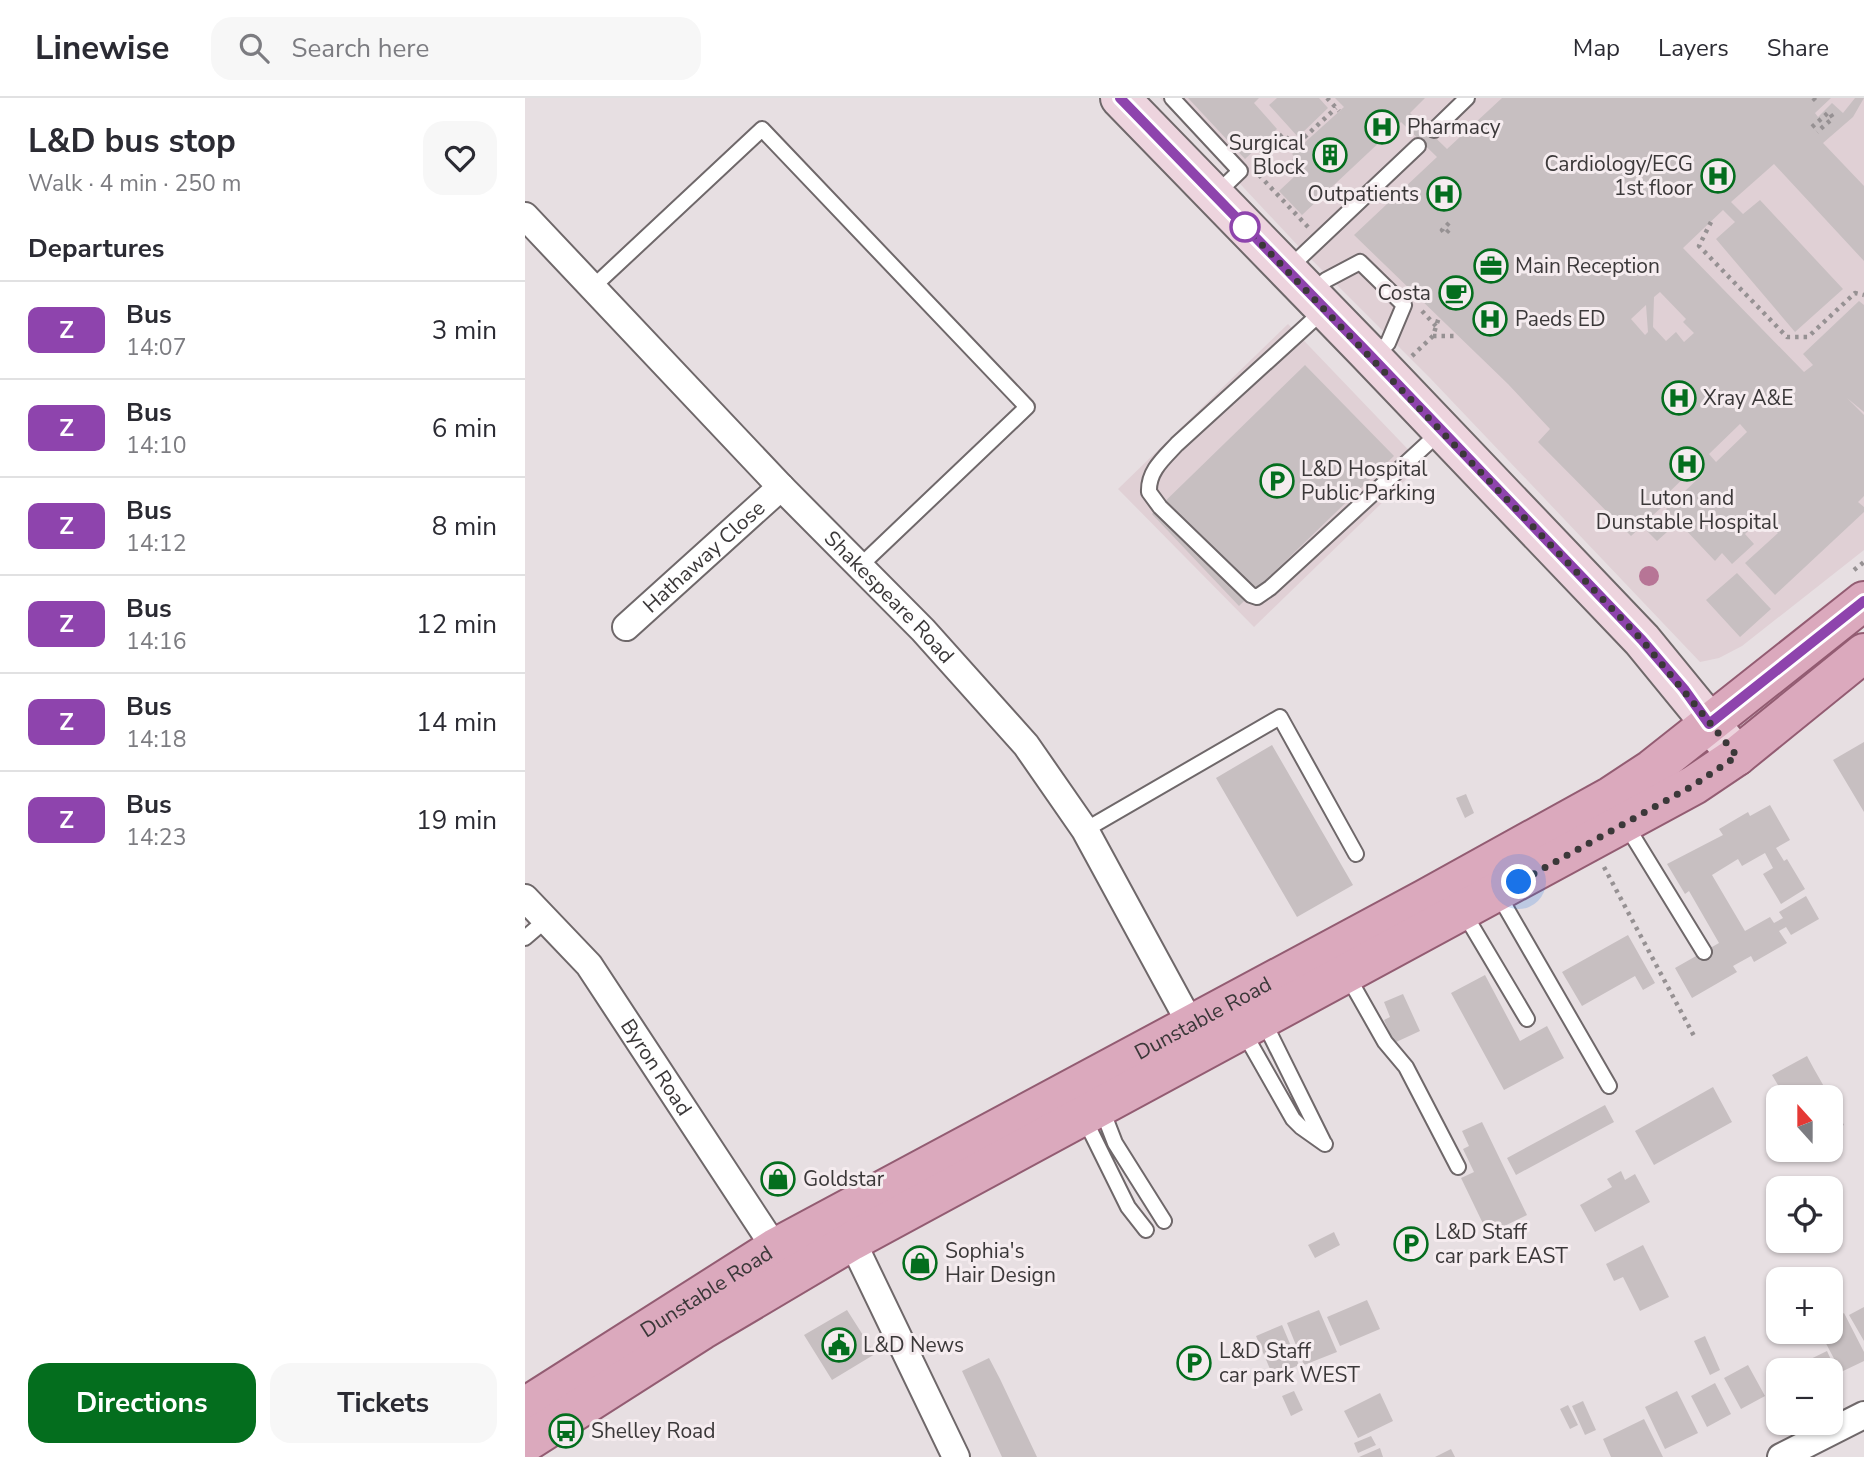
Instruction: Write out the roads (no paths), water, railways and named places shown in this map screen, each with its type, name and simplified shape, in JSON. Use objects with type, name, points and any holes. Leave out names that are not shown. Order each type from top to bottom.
[{"type":"main road","name":"Dunstable Road","points":[[525,1407],[775,1248],[1611,796],[1652,769],[1864,601]]},
{"type":"main road","name":"Dunstable Road","points":[[525,1443],[702,1330],[852,1241],[1694,785],[1737,756],[1864,653]]},
{"type":"street","points":[[1133,103],[1235,177],[1308,291],[1389,359],[1441,431],[1642,640],[1737,756]]},
{"type":"street","name":"Shakespeare Road","points":[[525,216],[781,486],[923,630],[1026,745],[1085,830],[1190,1023]]},
{"type":"street","name":"Hathaway Close","points":[[626,627],[781,486]]},
{"type":"street","name":"Byron Road","points":[[525,898],[589,965],[775,1248]]},
{"type":"street","points":[[852,1241],[956,1457]]},
{"type":"street","points":[[1781,1457],[1864,1415]]},
{"type":"lane","points":[[1173,98],[1235,177]]},
{"type":"lane","points":[[1434,131],[1467,98]]},
{"type":"lane","points":[[593,287],[762,129],[1027,407],[860,566]]},
{"type":"lane","points":[[1308,291],[1318,239],[1418,146]]},
{"type":"lane","points":[[1389,359],[1388,343],[1404,305],[1360,262],[1308,291],[1156,467],[1149,492],[1251,595],[1257,597],[1441,431]]},
{"type":"lane","points":[[1085,830],[1280,717],[1356,854]]},
{"type":"lane","points":[[1626,824],[1704,952]]},
{"type":"lane","points":[[1497,893],[1609,1086]]},
{"type":"lane","points":[[1463,911],[1527,1019]]},
{"type":"lane","points":[[525,938],[546,920]]},
{"type":"lane","points":[[1347,975],[1385,1042],[1406,1067],[1458,1167]]},
{"type":"lane","points":[[1253,1024],[1325,1144],[1293,1119],[1253,1024]]},
{"type":"lane","points":[[1091,1111],[1115,1143],[1164,1221]]},
{"type":"lane","points":[[1091,1111],[1128,1207],[1146,1230]]},
{"type":"place","name":"Pharmacy","points":[[1382,127]]},
{"type":"place","name":"Surgical Block","points":[[1330,155]]},
{"type":"place","name":"Cardiology/ECG 1st floor","points":[[1718,176]]},
{"type":"place","name":"Outpatients","points":[[1444,194]]},
{"type":"place","name":"Main Reception","points":[[1491,266]]},
{"type":"place","name":"Costa","points":[[1456,293]]},
{"type":"place","name":"Paeds ED","points":[[1490,319]]},
{"type":"place","name":"Xray A&E","points":[[1679,398]]},
{"type":"place","name":"Luton and Dunstable Hospital","points":[[1687,464]]},
{"type":"place","name":"L&D Hospital Public Parking","points":[[1277,481]]},
{"type":"place","name":"Goldstar","points":[[778,1179]]},
{"type":"place","name":"L&D Staff car park EAST","points":[[1411,1244]]},
{"type":"place","name":"Sophia's Hair Design","points":[[920,1263]]},
{"type":"place","name":"L&D News","points":[[839,1345]]},
{"type":"place","name":"L&D Staff car park WEST","points":[[1194,1363]]},
{"type":"place","name":"Shelley Road","points":[[566,1431]]}]
